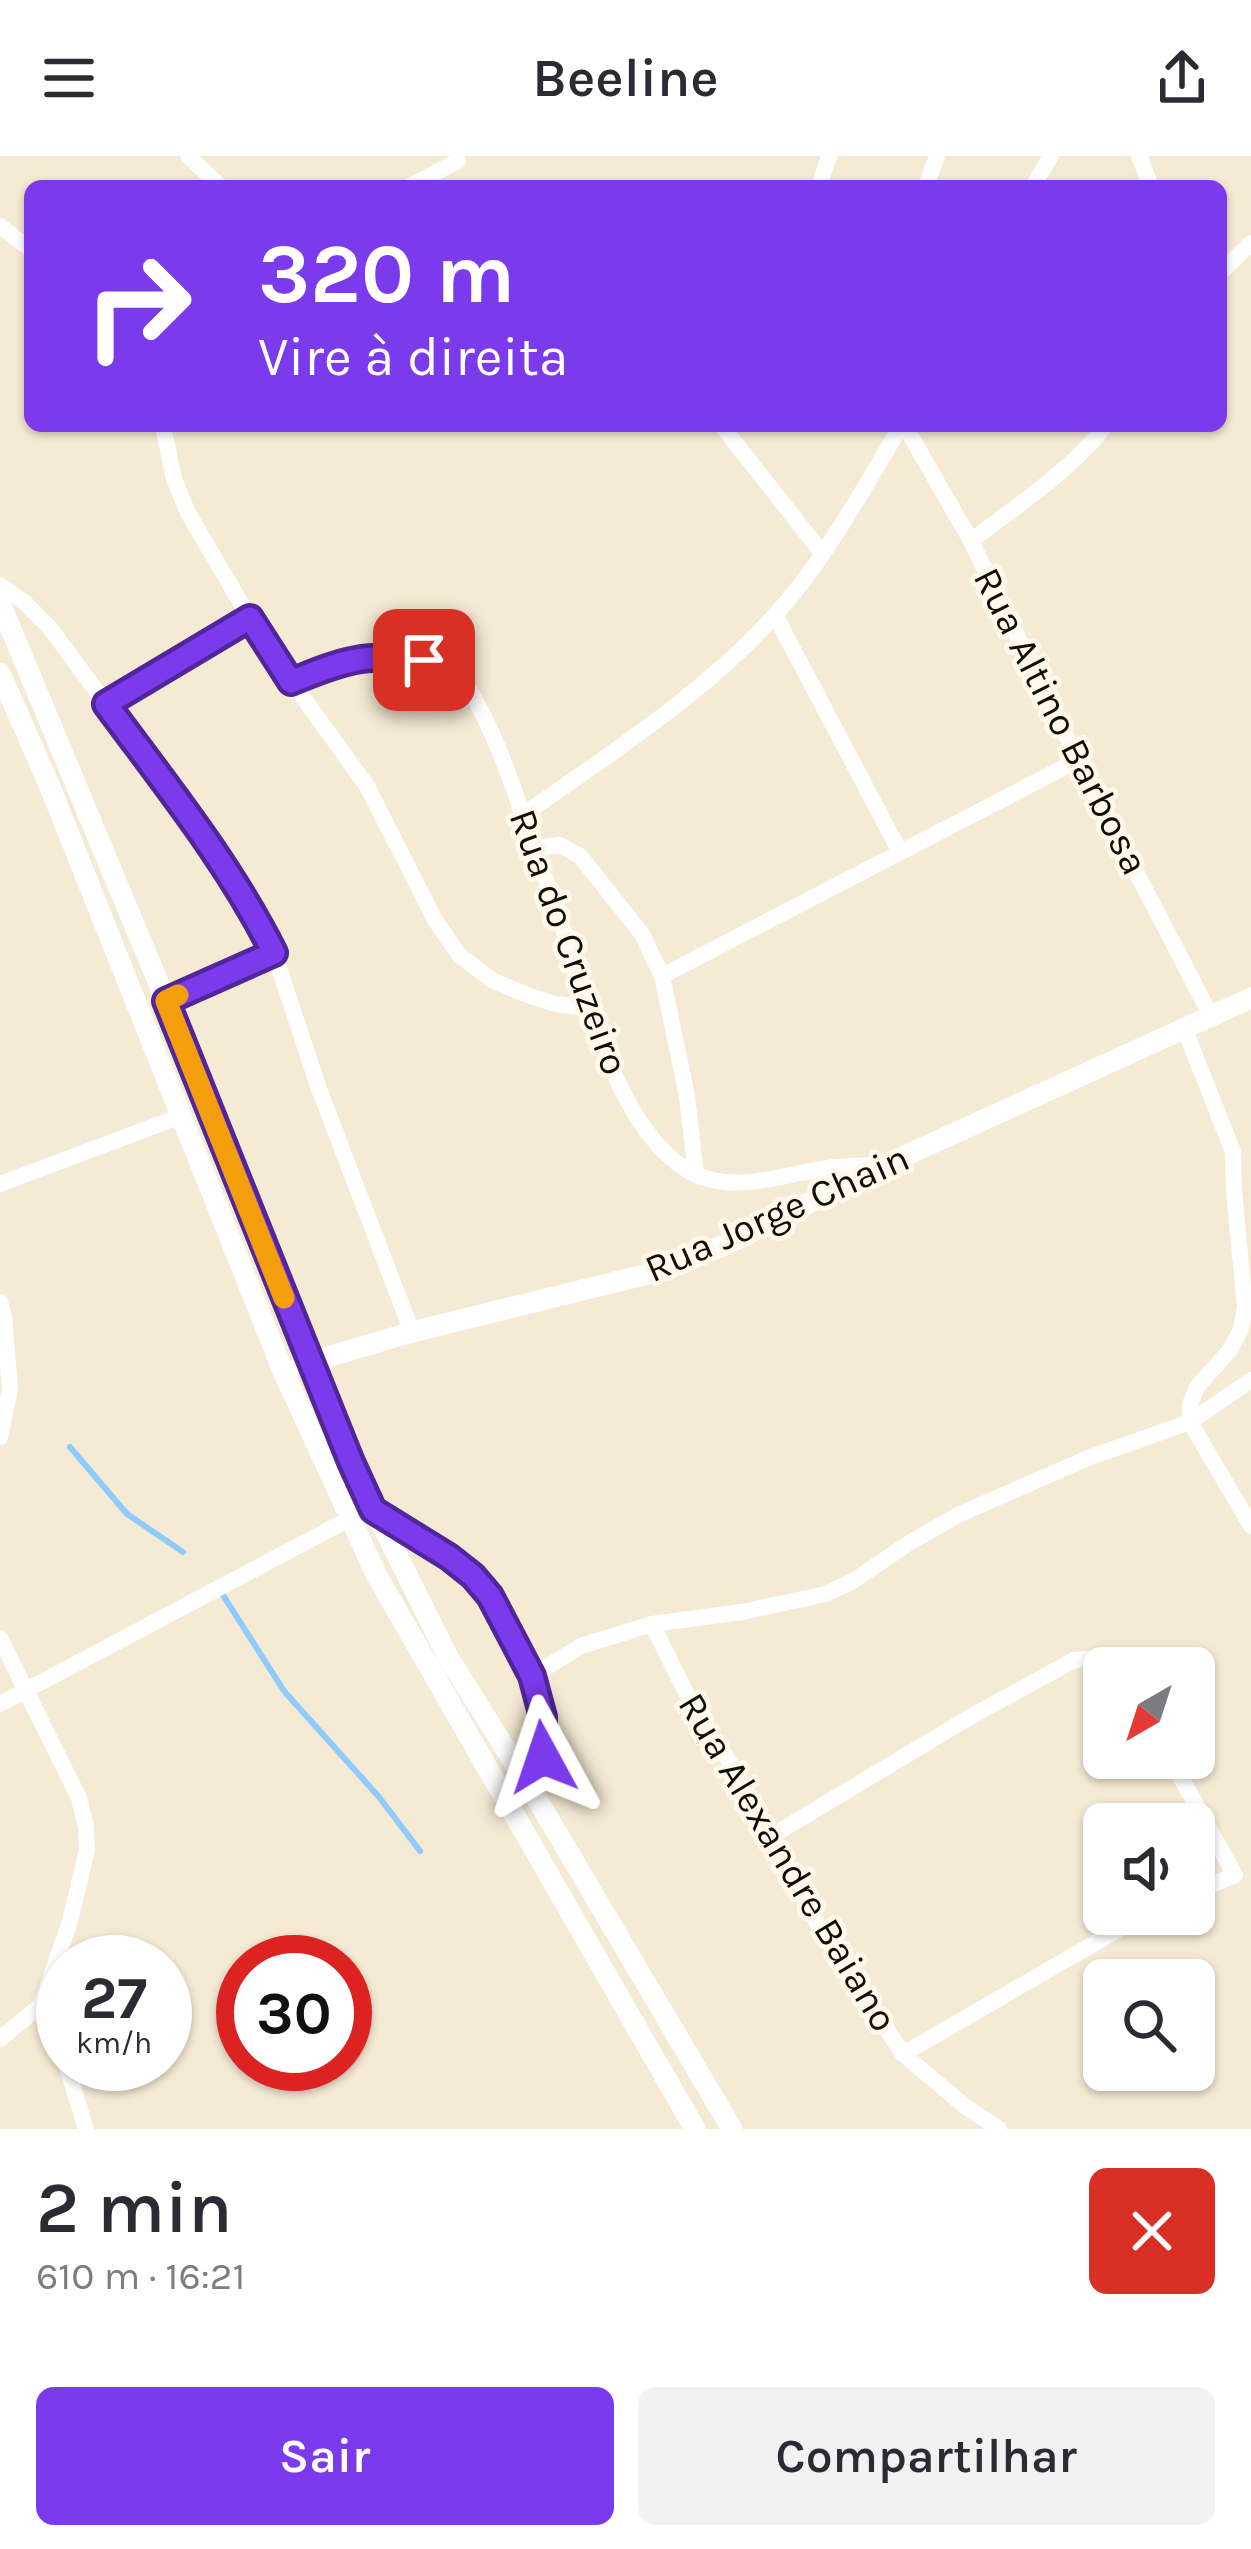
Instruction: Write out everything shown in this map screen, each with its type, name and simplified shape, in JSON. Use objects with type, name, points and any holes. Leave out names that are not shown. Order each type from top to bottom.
[{"type":"street","points":[[188,156],[214,180]]},
{"type":"street","points":[[422,180],[458,161]]},
{"type":"street","points":[[0,226],[24,244]]},
{"type":"street","points":[[1227,266],[1251,243]]},
{"type":"street","points":[[165,432],[174,479],[188,513],[291,682],[367,786],[459,955],[492,980],[527,995],[589,1008]]},
{"type":"street","points":[[727,432],[823,553]]},
{"type":"street","points":[[523,815],[645,730],[775,615],[823,553],[899,432]]},
{"type":"street","name":"Rua Altino Barbosa","points":[[907,432],[971,542],[1212,1018]]},
{"type":"street","points":[[971,542],[1100,432]]},
{"type":"street","points":[[0,586],[26,603],[50,628],[250,905],[274,953],[319,1089],[412,1332]]},
{"type":"street","points":[[0,603],[437,1662],[695,2129]]},
{"type":"street","points":[[775,615],[900,852]]},
{"type":"street","points":[[106,704],[250,618]]},
{"type":"street","name":"Rua do Cruzeiro","points":[[291,682],[342,661],[389,656],[424,660],[470,690],[495,739],[616,1077],[648,1136],[696,1175]]},
{"type":"street","points":[[0,673],[283,1371],[377,1576],[537,1799],[732,2129]]},
{"type":"street","points":[[662,976],[1078,760]]},
{"type":"street","points":[[532,848],[560,845],[580,856],[642,934],[662,976],[688,1096],[696,1175],[721,1183],[749,1182],[833,1167],[886,1164]]},
{"type":"street","points":[[166,1001],[274,953]]},
{"type":"street","name":"Rua Jorge Chain","points":[[283,1371],[412,1332],[664,1270],[1251,998]]},
{"type":"street","points":[[1185,1030],[1233,1152],[1245,1306],[1241,1329],[1230,1350],[1197,1387],[1190,1421],[1251,1526]]},
{"type":"street","points":[[0,1184],[181,1116]]},
{"type":"street","points":[[0,1302],[10,1390],[0,1437]]},
{"type":"street","points":[[259,1313],[286,1302]]},
{"type":"street","points":[[532,1676],[581,1646],[652,1624],[826,1594],[960,1514],[1088,1458],[1190,1421],[1251,1380]]},
{"type":"street","points":[[0,1704],[373,1510]]},
{"type":"street","points":[[373,1510],[449,1557],[490,1596],[532,1676],[543,1717],[537,1799]]},
{"type":"street","name":"Rua Alexandre Baiano","points":[[652,1624],[817,1923],[904,2054],[999,2129]]},
{"type":"street","points":[[0,1638],[79,1798],[86,1827],[83,1874],[64,1935]]},
{"type":"street","points":[[770,1837],[970,1717],[1083,1659]]},
{"type":"street","points":[[1183,1779],[1243,1875]]},
{"type":"street","points":[[904,2054],[1109,1935]]},
{"type":"street","points":[[603,1965],[627,1951]]},
{"type":"street","points":[[0,2039],[36,2010]]},
{"type":"street","points":[[74,2091],[86,2129]]},
{"type":"waterway","points":[[70,1447],[127,1514],[183,1552]]},
{"type":"waterway","points":[[221,1592],[284,1691],[379,1797],[420,1851]]},
{"type":"slow traffic","points":[[178,995],[166,1001],[284,1298]]},
{"type":"route","points":[[424,660],[389,656],[342,661],[291,682],[250,618],[106,704],[218,856],[274,953],[166,1001],[351,1462],[373,1510],[449,1557],[490,1596],[532,1676],[543,1717],[543,1757]]}]
